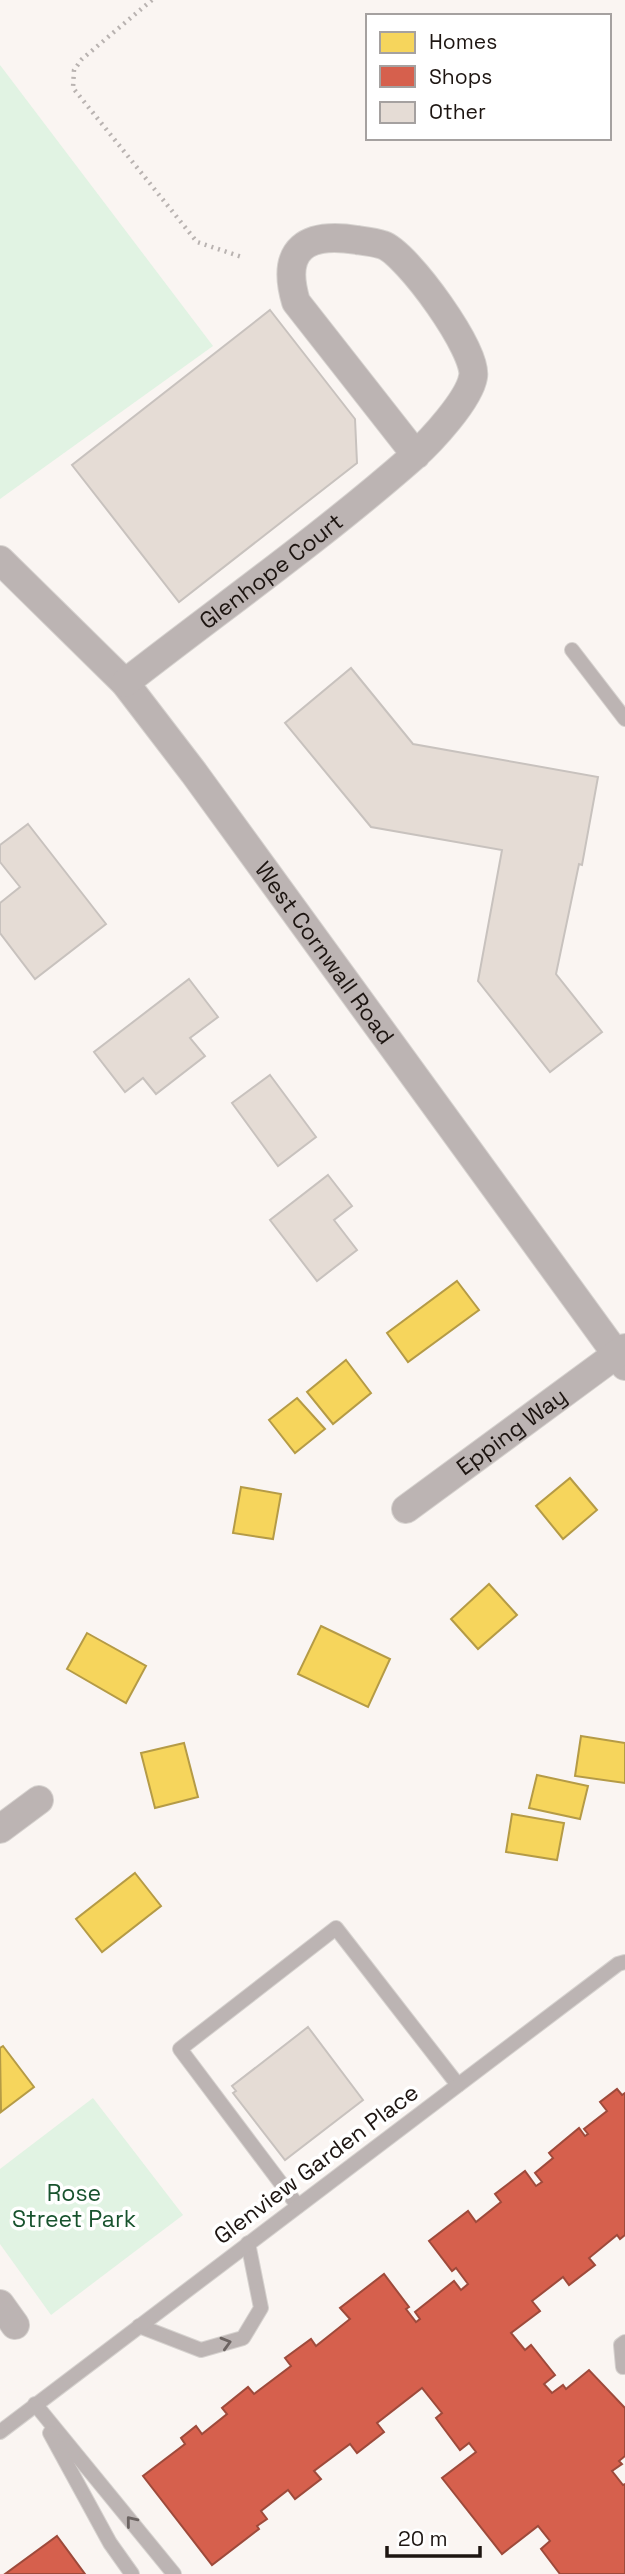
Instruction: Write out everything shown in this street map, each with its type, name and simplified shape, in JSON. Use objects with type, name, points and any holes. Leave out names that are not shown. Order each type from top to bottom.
[{"type":"street","name":"Glenhope Court","points":[[125,683],[416,455],[467,395],[474,374],[468,354],[408,264],[385,245],[331,236],[311,239],[296,255],[289,279],[296,302],[416,455]]},
{"type":"street","name":"West Cornwall Road","points":[[0,560],[125,683],[622,1356]]},
{"type":"street","name":"Epping Way","points":[[406,1509],[622,1356]]},
{"type":"street","points":[[0,1829],[39,1800]]},
{"type":"lane","points":[[572,650],[625,719]]},
{"type":"lane","points":[[298,2206],[180,2049],[336,1928],[458,2085]]},
{"type":"lane","name":"Glenview Garden Place","points":[[0,2432],[618,1964],[625,1962]]},
{"type":"lane","points":[[139,2326],[201,2350],[243,2338],[261,2308],[248,2243]]},
{"type":"lane","points":[[623,2367],[621,2345],[625,2342]]},
{"type":"lane","points":[[35,2404],[110,2543],[132,2574]]},
{"type":"lane","points":[[35,2404],[174,2574]]},
{"type":"path","points":[[152,0],[82,59],[74,70],[73,89],[198,242],[242,257]]},
{"type":"green space","points":[[0,65],[213,346],[0,499]]},
{"type":"green space","name":"Rose Street Park","points":[[93,2098],[183,2215],[51,2315],[0,2244],[0,2169]]},
{"type":"building: Homes","points":[[457,1281],[479,1310],[408,1362],[387,1333]]},
{"type":"building: Homes","points":[[346,1360],[371,1393],[333,1424],[307,1392]]},
{"type":"building: Homes","points":[[297,1398],[325,1429],[295,1453],[269,1420]]},
{"type":"building: Homes","points":[[570,1478],[597,1510],[563,1539],[536,1506]]},
{"type":"building: Homes","points":[[241,1487],[281,1494],[273,1539],[233,1533]]},
{"type":"building: Homes","points":[[489,1584],[517,1615],[478,1649],[451,1619]]},
{"type":"building: Homes","points":[[321,1626],[390,1659],[368,1707],[298,1674]]},
{"type":"building: Homes","points":[[87,1633],[146,1666],[126,1703],[67,1669]]},
{"type":"building: Homes","points":[[581,1736],[625,1743],[625,1783],[575,1776]]},
{"type":"building: Homes","points":[[184,1743],[198,1797],[155,1808],[141,1753]]},
{"type":"building: Homes","points":[[537,1775],[588,1786],[580,1819],[529,1808]]},
{"type":"building: Homes","points":[[512,1814],[564,1823],[557,1860],[506,1852]]},
{"type":"building: Homes","points":[[135,1873],[161,1906],[102,1952],[76,1919]]},
{"type":"building: Homes","points":[[3,2046],[34,2087],[1,2112],[0,2048]]},
{"type":"building: Shops","points":[[617,2089],[622,2095],[625,2093],[625,2235],[620,2239],[617,2235],[589,2258],[595,2265],[569,2285],[563,2277],[532,2301],[540,2311],[511,2333],[525,2350],[531,2345],[555,2375],[544,2384],[552,2393],[563,2385],[566,2389],[589,2370],[625,2408],[625,2456],[619,2461],[622,2464],[612,2471],[623,2485],[625,2484],[625,2574],[560,2574],[541,2549],[550,2541],[538,2526],[502,2554],[442,2478],[476,2452],[469,2443],[460,2450],[436,2418],[442,2413],[422,2388],[377,2423],[384,2432],[357,2453],[350,2444],[314,2471],[321,2479],[295,2499],[288,2490],[261,2511],[267,2519],[257,2526],[259,2529],[212,2565],[143,2476],[185,2444],[181,2438],[196,2426],[202,2434],[227,2414],[222,2408],[248,2387],[254,2394],[291,2366],[285,2358],[311,2339],[316,2346],[350,2319],[340,2308],[384,2274],[409,2307],[406,2309],[416,2322],[420,2319],[415,2312],[454,2281],[461,2290],[468,2284],[456,2268],[452,2271],[429,2241],[468,2211],[476,2222],[501,2202],[495,2194],[525,2171],[536,2186],[542,2182],[535,2173],[553,2158],[549,2153],[579,2128],[585,2136],[588,2134],[584,2129],[607,2111],[600,2102]]},
{"type":"building: Shops","points":[[57,2536],[85,2574],[5,2574]]},
{"type":"building: Other","points":[[270,310],[355,419],[357,463],[179,602],[72,465]]},
{"type":"building: Other","points":[[351,668],[413,744],[598,777],[582,865],[579,864],[556,974],[602,1032],[550,1072],[478,981],[502,850],[371,827],[285,723]]},
{"type":"building: Other","points":[[28,824],[106,924],[35,979],[0,933],[0,903],[20,887],[0,862],[0,845]]},
{"type":"building: Other","points":[[189,979],[218,1017],[190,1038],[205,1056],[156,1094],[143,1078],[125,1092],[94,1052]]},
{"type":"building: Other","points":[[270,1075],[316,1137],[278,1166],[232,1103]]},
{"type":"building: Other","points":[[328,1175],[352,1206],[334,1220],[357,1250],[317,1281],[270,1220]]},
{"type":"building: Other","points":[[308,2027],[363,2100],[285,2160],[233,2093],[236,2091],[232,2086]]}]
